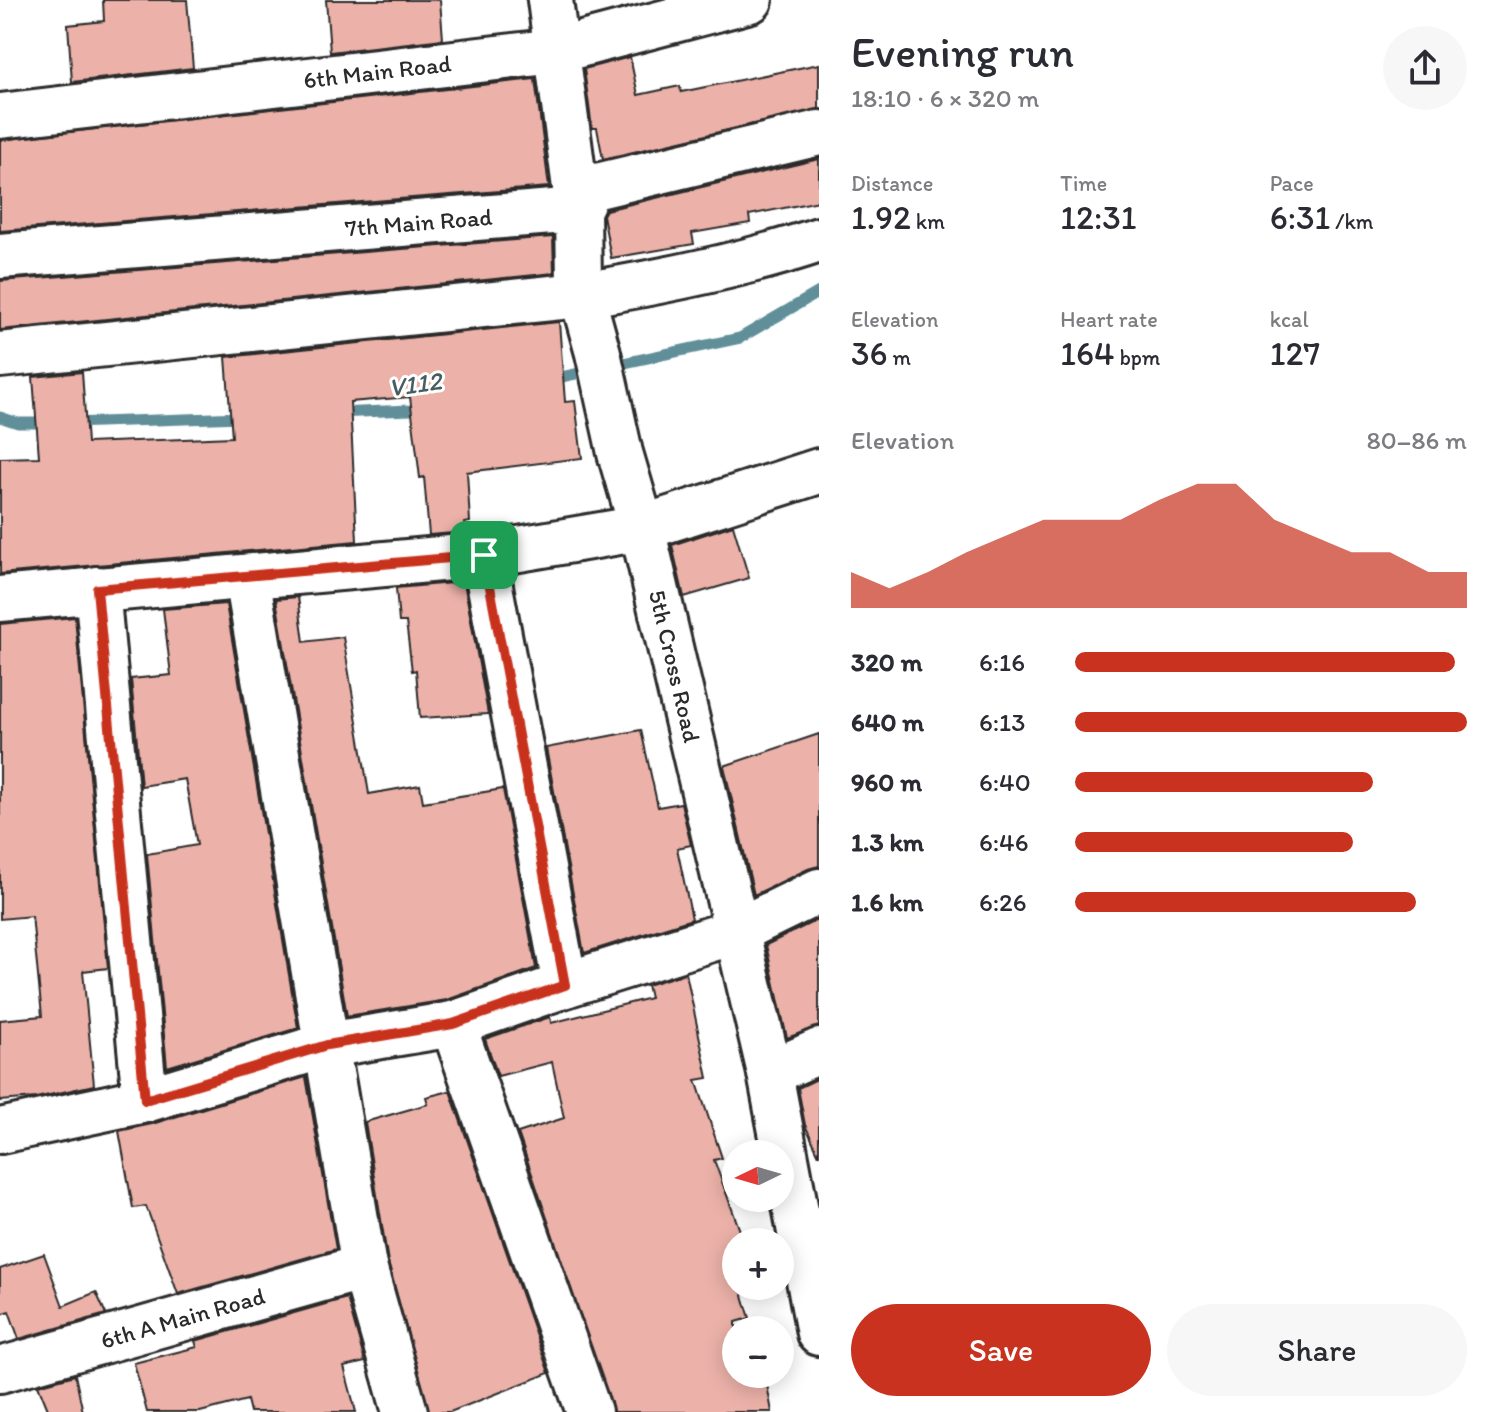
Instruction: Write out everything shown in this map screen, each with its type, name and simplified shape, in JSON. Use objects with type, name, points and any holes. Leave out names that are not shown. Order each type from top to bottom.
[{"type":"street","name":"5th Cross Road","points":[[550,0],[578,210],[581,295],[642,528],[770,1073],[810,1224],[819,1333]]},
{"type":"street","name":"6th Main Road","points":[[0,116],[556,51],[750,0]]},
{"type":"street","points":[[578,210],[589,188],[819,133]]},
{"type":"street","name":"7th Main Road","points":[[0,256],[578,210]]},
{"type":"street","points":[[0,355],[581,295],[648,284],[786,251],[819,240]]},
{"type":"street","points":[[0,599],[484,555],[642,528],[819,471]]},
{"type":"street","points":[[484,555],[565,985]]},
{"type":"street","points":[[247,577],[364,1267],[405,1412]]},
{"type":"street","points":[[97,589],[145,1100]]},
{"type":"street","points":[[0,1131],[145,1100],[327,1045],[453,1024],[737,931],[819,891]]},
{"type":"street","points":[[453,1024],[589,1412]]},
{"type":"street","points":[[770,1073],[819,1051]]},
{"type":"street","name":"6th A Main Road","points":[[0,1370],[364,1267]]},
{"type":"building","points":[[103,0],[187,0],[193,68],[72,82],[68,25],[104,21]]},
{"type":"building","points":[[326,0],[440,0],[443,39],[330,52]]},
{"type":"building","points":[[630,57],[638,95],[680,86],[681,92],[819,64],[819,109],[603,159],[597,128],[592,128],[584,69]]},
{"type":"building","points":[[535,79],[549,187],[0,231],[0,140]]},
{"type":"building","points":[[819,159],[819,201],[749,215],[750,223],[692,233],[694,244],[611,258],[603,215],[606,210]]},
{"type":"building","points":[[553,237],[554,273],[0,330],[0,281]]},
{"type":"building","points":[[559,322],[565,402],[575,401],[582,458],[467,472],[470,522],[465,523],[466,532],[429,535],[424,477],[420,478],[410,397],[350,402],[357,541],[0,574],[0,458],[39,457],[33,377],[82,372],[87,443],[232,437],[226,357]]},
{"type":"building","points":[[733,525],[749,578],[684,597],[672,545]]},
{"type":"building","points":[[464,582],[488,714],[420,718],[416,670],[412,671],[406,622],[399,622],[396,588]]},
{"type":"building","points":[[298,597],[304,642],[343,637],[369,794],[420,785],[423,802],[503,789],[536,968],[447,1000],[347,1016],[276,599]]},
{"type":"building","points":[[226,604],[298,1028],[167,1067],[147,854],[197,845],[185,779],[141,786],[131,679],[171,675],[163,609]]},
{"type":"building","points":[[75,617],[108,968],[83,971],[94,1085],[36,1098],[0,1101],[0,1020],[42,1016],[32,916],[0,919],[0,624]]},
{"type":"building","points":[[641,730],[658,807],[681,803],[691,845],[677,848],[692,919],[584,953],[546,748]]},
{"type":"building","points":[[819,734],[819,866],[754,895],[724,766]]},
{"type":"building","points":[[819,919],[819,1026],[787,1038],[766,945]]},
{"type":"building","points":[[686,973],[708,1078],[696,1080],[722,1158],[714,1160],[722,1182],[722,1212],[733,1212],[739,1228],[722,1228],[722,1300],[744,1300],[749,1316],[722,1316],[722,1388],[768,1388],[772,1412],[613,1412],[518,1133],[564,1118],[552,1062],[498,1076],[485,1039],[550,1017],[551,1023],[650,998],[647,985]]},
{"type":"building","points":[[306,1077],[336,1249],[178,1294],[146,1206],[133,1208],[119,1131],[152,1124]]},
{"type":"building","points":[[819,1078],[819,1155],[805,1125],[798,1088]]},
{"type":"building","points":[[450,1091],[549,1373],[450,1412],[429,1412],[388,1262],[365,1122],[428,1104],[426,1097]]},
{"type":"building","points":[[44,1254],[63,1306],[96,1292],[106,1314],[19,1339],[9,1311],[0,1315],[0,1269]]},
{"type":"building","points":[[347,1298],[365,1362],[344,1367],[356,1412],[250,1412],[247,1400],[200,1412],[147,1412],[134,1363],[197,1347],[195,1341]]},
{"type":"building","points":[[75,1375],[83,1412],[49,1412],[38,1385]]},
{"type":"waterway","name":"V112","points":[[610,366],[740,338],[819,292]]},
{"type":"waterway","name":"V112","points":[[552,379],[594,370]]},
{"type":"waterway","name":"V112","points":[[335,413],[426,407]]},
{"type":"waterway","name":"V112","points":[[0,417],[18,423],[50,423]]},
{"type":"waterway","name":"V112","points":[[71,423],[242,417]]},
{"type":"route","points":[[484,555],[565,985],[453,1024],[327,1045],[145,1100],[97,589],[484,555]]}]
